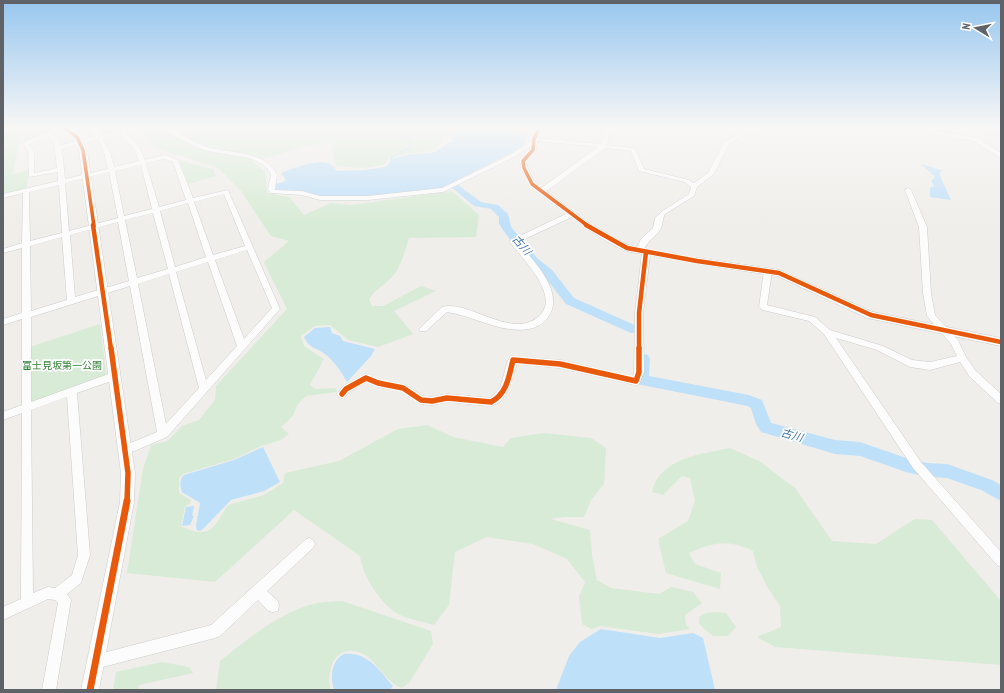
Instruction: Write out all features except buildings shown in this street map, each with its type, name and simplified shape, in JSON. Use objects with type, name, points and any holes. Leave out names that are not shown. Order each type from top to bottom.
[{"type":"street","points":[[32,159],[31,176],[61,169]]},
{"type":"street","points":[[60,159],[71,301]]},
{"type":"street","points":[[84,159],[128,473],[127,502],[90,690]]},
{"type":"street","points":[[109,159],[163,434]]},
{"type":"street","points":[[3,196],[154,159]]},
{"type":"street","points":[[171,159],[176,161],[242,347]]},
{"type":"street","points":[[256,159],[268,164],[274,174],[271,186],[273,192],[302,194],[320,198],[368,198],[427,193],[455,186],[506,159]]},
{"type":"street","points":[[525,159],[523,165],[530,180],[541,191],[602,235],[627,248],[697,261],[768,270],[790,277],[871,315],[1001,342]]},
{"type":"street","points":[[541,191],[585,159]]},
{"type":"street","points":[[637,159],[641,170],[687,182],[694,186]]},
{"type":"street","points":[[342,394],[346,389],[366,378],[378,383],[403,388],[421,400],[459,398],[491,402],[502,394],[513,360],[553,363],[636,381],[639,372],[639,313],[642,251],[644,241],[657,228],[659,218],[663,213],[692,195],[694,186],[711,174],[718,159]]},
{"type":"street","points":[[143,162],[204,389]]},
{"type":"street","points":[[26,190],[25,315],[27,603]]},
{"type":"street","points":[[908,190],[923,227],[927,293],[931,316],[957,345],[962,358],[980,382],[1001,400]]},
{"type":"street","points":[[3,251],[226,192],[276,309],[163,434],[125,450]]},
{"type":"street","points":[[423,329],[445,309],[516,327],[537,323],[545,317],[551,299],[550,292],[545,283],[512,241],[572,214]]},
{"type":"street","points":[[3,322],[249,246]]},
{"type":"street","points":[[768,270],[763,307],[812,319],[826,332],[919,468],[1001,561]]},
{"type":"street","points":[[826,332],[880,348],[910,363],[930,366],[962,358]]},
{"type":"street","points":[[3,416],[114,376]]},
{"type":"street","points":[[57,594],[77,579],[84,555],[72,392]]},
{"type":"street","points":[[95,662],[215,630],[309,544]]},
{"type":"street","points":[[258,591],[274,606]]},
{"type":"street","points":[[3,614],[48,593],[57,594],[65,600],[49,690]]},
{"type":"green space","points":[[3,159],[16,159],[11,175],[28,170],[27,188],[3,194],[3,185],[5,182],[3,181]]},
{"type":"green space","points":[[191,159],[262,159],[253,162],[265,171],[267,193],[289,197],[304,215],[331,203],[352,205],[452,191],[479,215],[476,237],[409,238],[402,260],[393,276],[369,299],[372,306],[383,306],[421,286],[436,291],[394,311],[413,334],[378,347],[348,340],[330,325],[315,326],[301,336],[304,346],[324,359],[310,385],[315,389],[336,388],[337,392],[306,396],[297,405],[293,416],[281,427],[289,434],[281,440],[261,446],[234,459],[183,474],[179,478],[179,493],[191,500],[185,507],[181,526],[199,532],[205,532],[215,525],[228,505],[264,495],[283,483],[285,473],[339,461],[398,429],[427,425],[453,437],[503,447],[511,438],[544,433],[591,438],[606,448],[604,484],[591,500],[584,517],[564,517],[551,519],[590,530],[592,556],[597,580],[611,588],[659,594],[671,587],[693,592],[702,603],[685,615],[686,625],[690,629],[658,634],[600,626],[591,629],[582,624],[579,597],[585,582],[567,559],[533,544],[487,537],[455,552],[449,605],[434,625],[409,618],[395,612],[377,594],[364,571],[360,556],[294,510],[215,582],[127,573],[143,469],[151,445],[168,441],[182,426],[199,420],[215,400],[216,386],[287,309],[264,262],[289,241],[271,236],[241,191],[218,168]]},
{"type":"green space","points":[[335,159],[388,159],[383,165],[363,168],[336,166]]},
{"type":"green space","points":[[179,160],[213,169],[216,176],[188,184]]},
{"type":"green space","name":"富士見坂第一公園","points":[[100,324],[106,375],[103,378],[35,402],[31,401],[30,347]]},
{"type":"green space","points":[[730,448],[759,461],[796,489],[832,541],[876,544],[915,519],[932,520],[1001,601],[1001,665],[775,647],[757,637],[781,627],[780,606],[757,567],[753,551],[744,547],[721,543],[706,546],[689,553],[695,564],[721,573],[720,589],[666,573],[658,539],[688,521],[695,501],[690,478],[682,476],[663,495],[652,492],[656,481],[663,472],[672,465],[683,460]]},
{"type":"green space","points":[[342,601],[431,631],[433,644],[409,683],[402,688],[388,679],[364,654],[356,651],[347,651],[339,654],[333,662],[329,678],[331,690],[216,690],[220,661],[254,635],[291,612],[317,603]]},
{"type":"green space","points":[[706,613],[726,613],[736,627],[728,636],[713,636],[699,624],[699,617]]},
{"type":"green space","points":[[162,662],[189,667],[193,673],[139,685],[138,690],[113,690],[116,672]]},
{"type":"water","points":[[391,159],[499,159],[442,188],[375,196],[322,197],[275,190],[274,188],[275,184],[286,180],[281,173],[311,163],[328,163],[337,171],[379,168],[385,167],[389,164]]},
{"type":"water","points":[[921,164],[944,171],[940,172],[940,176],[951,200],[930,197],[930,188],[934,186],[931,181],[935,177]]},
{"type":"water","points":[[330,327],[332,333],[340,336],[343,341],[375,349],[371,356],[347,382],[332,360],[311,346],[304,337],[315,328]]},
{"type":"water","points":[[263,447],[280,482],[264,491],[231,500],[204,528],[200,531],[197,530],[196,526],[200,503],[182,492],[180,483],[182,477],[184,475],[234,460]]},
{"type":"water","points":[[194,506],[192,516],[194,516],[190,525],[182,526],[186,507]]},
{"type":"water","points":[[601,629],[660,638],[693,633],[703,638],[715,690],[556,690],[569,656],[580,642]]},
{"type":"water","points":[[344,654],[352,654],[366,659],[378,668],[393,686],[390,690],[334,690],[332,675],[334,665],[336,661]]},
{"type":"waterway","name":"古川","points":[[453,184],[478,204],[494,207],[504,216],[504,223],[507,228],[533,261],[548,273],[570,301],[635,330]]},
{"type":"waterway","name":"古川","points":[[643,359],[642,380],[749,401],[757,404],[763,424],[766,428],[835,447],[860,449],[906,465],[927,470],[947,471],[986,485],[1001,494]]},
{"type":"cycle path","points":[[84,159],[128,473],[127,502],[90,690]]},
{"type":"cycle path","points":[[525,159],[523,161],[524,168],[532,184],[593,230],[627,248],[697,261],[779,273],[871,315],[1001,342]]},
{"type":"cycle path","points":[[342,394],[346,389],[366,378],[378,383],[403,388],[421,400],[432,401],[447,398],[491,402],[496,399],[503,390],[513,360],[560,364],[636,381],[639,372],[639,313],[646,252]]}]
